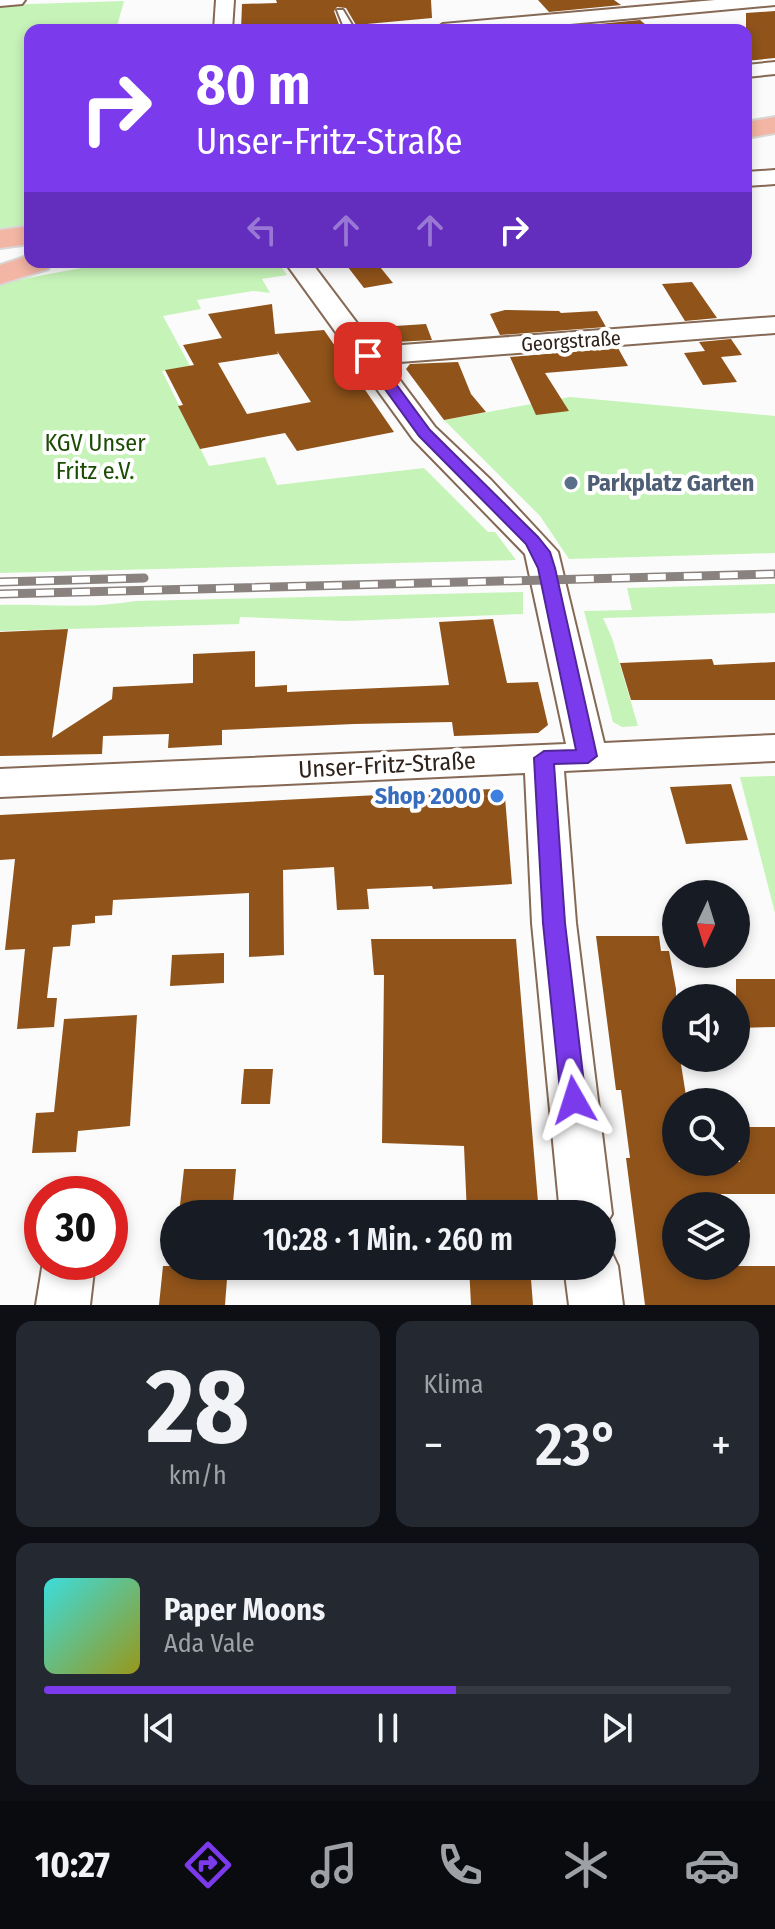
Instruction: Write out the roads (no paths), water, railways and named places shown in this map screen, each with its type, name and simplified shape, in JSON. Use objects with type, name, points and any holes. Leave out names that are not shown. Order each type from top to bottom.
[{"type":"highway","points":[[752,115],[775,111]]},
{"type":"highway","points":[[752,129],[775,125]]},
{"type":"highway","points":[[0,239],[24,236]]},
{"type":"highway","points":[[0,249],[24,245]]},
{"type":"highway","points":[[0,266],[24,261]]},
{"type":"highway","points":[[0,275],[24,267]]},
{"type":"street","points":[[0,1],[16,0]]},
{"type":"street","points":[[223,24],[225,0]]},
{"type":"street","points":[[509,24],[775,0]]},
{"type":"street","points":[[752,70],[775,68]]},
{"type":"street","points":[[752,179],[775,177]]},
{"type":"street","points":[[302,268],[424,433],[541,552],[566,757],[554,923],[584,1200]]},
{"type":"street","name":"Georgstraße","points":[[368,356],[775,325]]},
{"type":"street","name":"Unser-Fritz-Straße","points":[[0,783],[775,748]]},
{"type":"street","points":[[63,1305],[66,1280]]},
{"type":"street","points":[[593,1280],[596,1305]]},
{"type":"lane","points":[[340,12],[347,24]]},
{"type":"railway","points":[[0,594],[775,574]]},
{"type":"railway","points":[[0,582],[144,578]]},
{"type":"place","name":"Parkplatz Garten","points":[[571,483]]},
{"type":"place","name":"Shop 2000","points":[[497,796]]},
{"type":"park label","name":"KGV Unser Fritz e.V.","points":[[95,457]]}]
